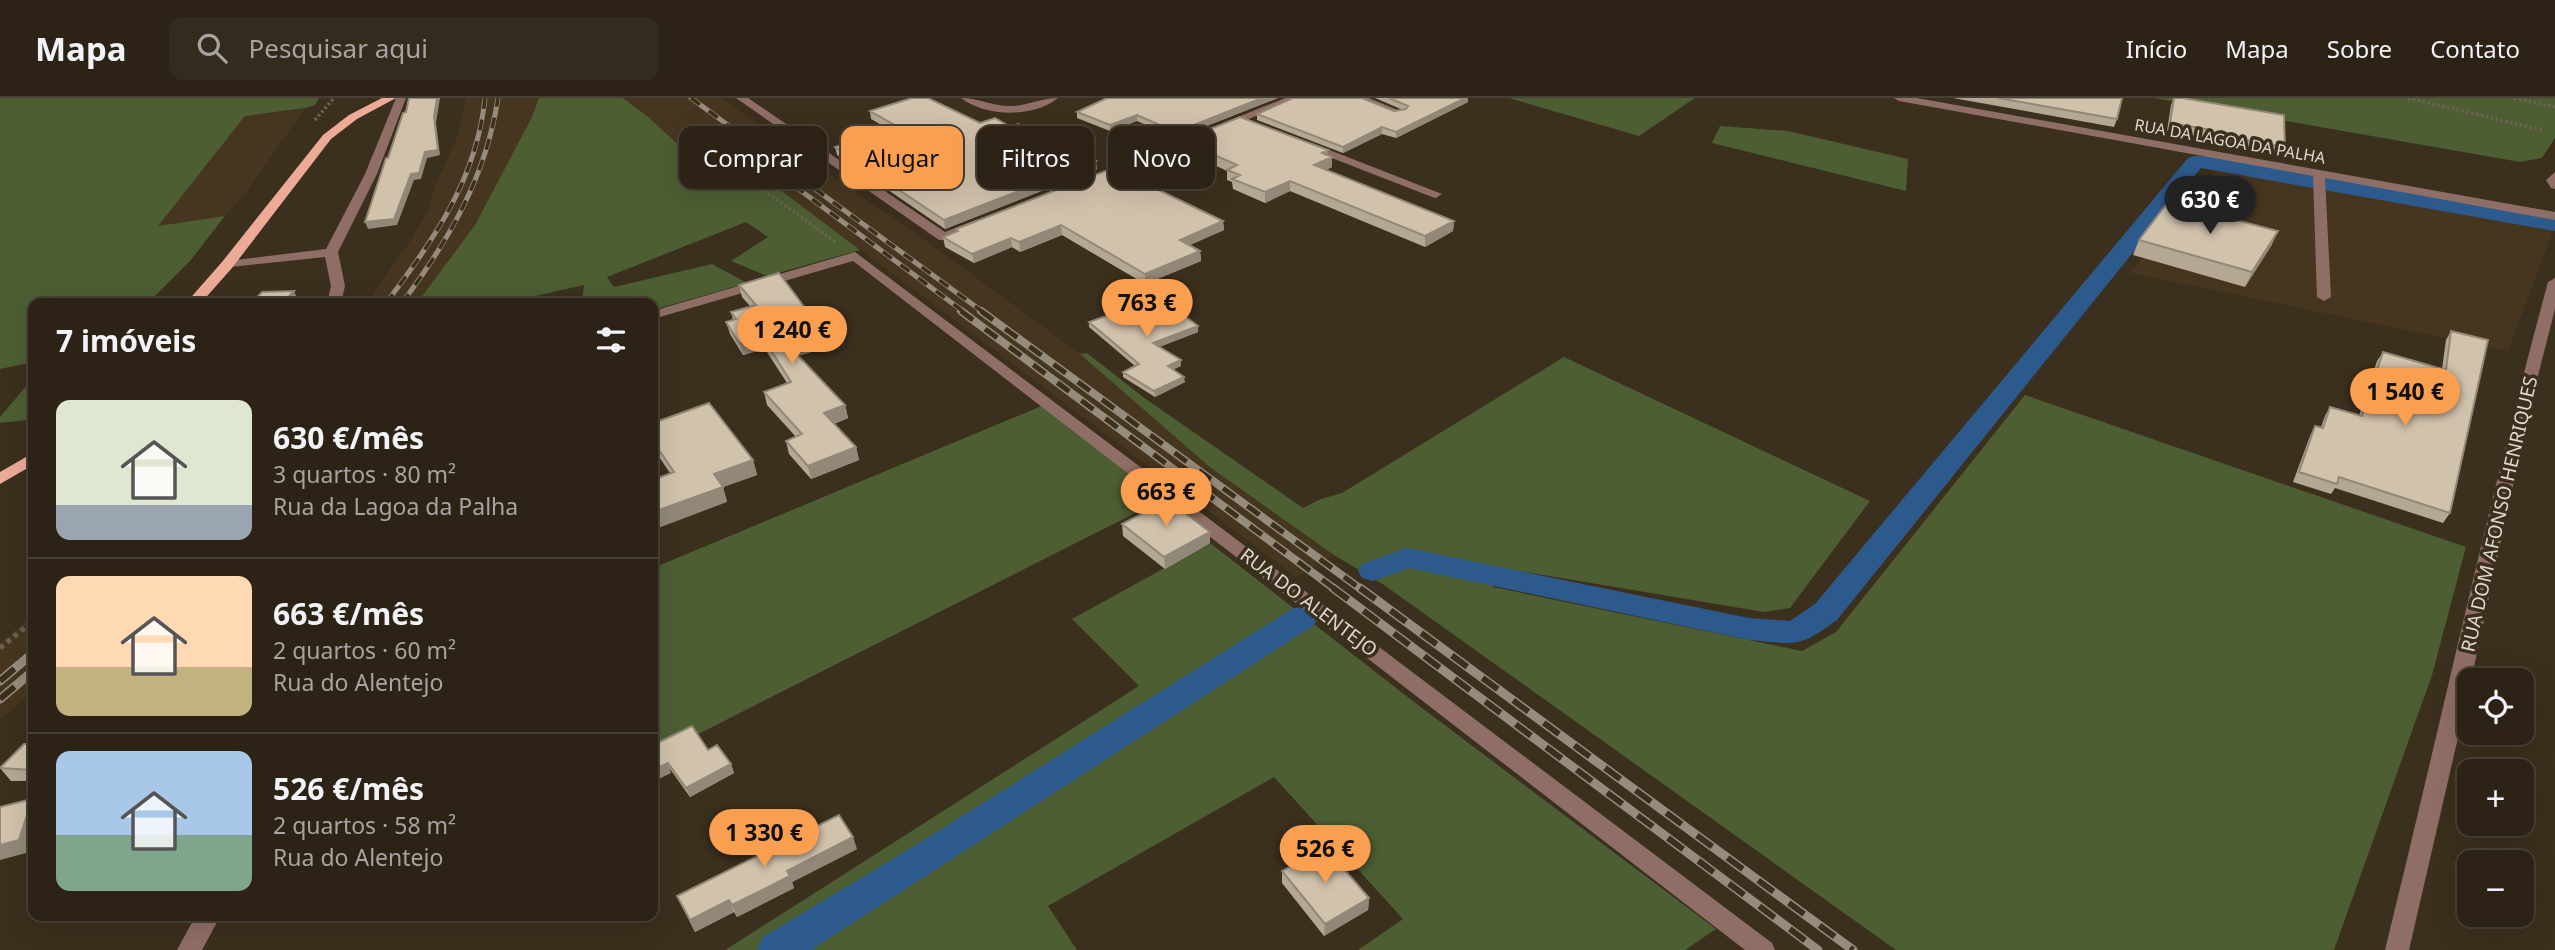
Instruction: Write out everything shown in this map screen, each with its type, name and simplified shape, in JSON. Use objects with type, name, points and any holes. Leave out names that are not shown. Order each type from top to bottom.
[{"type":"main road","points":[[197,298],[261,223],[327,137],[353,117],[391,98]]},
{"type":"main road","points":[[0,479],[28,461]]},
{"type":"street","points":[[335,298],[338,286],[331,252],[371,174],[401,98]]},
{"type":"street","points":[[741,98],[944,237],[983,221]]},
{"type":"street","points":[[966,98],[1001,111],[1031,108],[1053,98]]},
{"type":"street","points":[[1094,178],[1295,98]]},
{"type":"street","points":[[1359,98],[1399,113]]},
{"type":"street","name":"RUA DA LAGOA DA PALHA","points":[[1899,98],[2555,216]]},
{"type":"street","points":[[1240,120],[1263,129]]},
{"type":"street","points":[[1288,138],[1436,194]]},
{"type":"street","points":[[2319,173],[2324,298]]},
{"type":"street","points":[[2555,176],[2552,180],[2555,185]]},
{"type":"street","points":[[227,265],[331,252]]},
{"type":"street","points":[[658,314],[855,256]]},
{"type":"street","name":"RUA DO ALENTEJO","points":[[855,256],[1763,950]]},
{"type":"street","name":"RUA DOM AFONSO HENRIQUES","points":[[2397,950],[2459,690],[2521,411],[2555,282]]},
{"type":"street","points":[[189,950],[206,921]]},
{"type":"path","points":[[310,127],[334,98]]},
{"type":"path","points":[[2408,98],[2542,130]]},
{"type":"path","points":[[2514,98],[2555,107]]},
{"type":"path","points":[[762,189],[855,256]]},
{"type":"path","points":[[0,648],[28,625]]},
{"type":"shaded area","points":[[466,98],[539,98],[532,117],[475,225],[421,298],[370,298],[412,238],[429,208],[435,186],[457,138]]},
{"type":"shaded area","points":[[623,98],[721,98],[761,126],[679,126],[679,145]]},
{"type":"shaded area","points":[[305,108],[246,193],[225,216],[157,226],[245,116]]},
{"type":"shaded area","points":[[2221,166],[2555,226],[2508,351],[2130,273]]},
{"type":"shaded area","points":[[827,172],[841,182],[841,189],[852,189],[1090,361],[1211,468],[1334,555],[1296,577],[841,235],[731,189],[827,189]]},
{"type":"shaded area","points":[[28,618],[28,695],[0,720],[0,643]]},
{"type":"green space","points":[[0,98],[319,98],[315,105],[305,108],[245,116],[158,226],[225,216],[190,261],[153,298],[28,298],[28,363],[0,369]]},
{"type":"green space","points":[[539,98],[623,98],[679,145],[679,189],[779,189],[860,250],[767,276],[731,261],[768,237],[746,222],[607,277],[614,287],[712,264],[747,283],[658,309],[658,298],[583,298],[584,285],[527,298],[421,298],[475,225],[532,117]]},
{"type":"green space","points":[[1509,98],[1695,98],[1639,136]]},
{"type":"green space","points":[[2154,98],[2555,98],[2555,138],[2542,158],[2520,162]]},
{"type":"green space","points":[[1720,126],[1788,131],[1908,159],[1906,191],[1712,143]]},
{"type":"green space","points":[[1087,353],[1143,397],[1303,508],[1342,493],[1564,357],[1870,501],[1790,608],[1764,612],[1495,567],[1493,587],[1802,651],[1836,632],[2025,395],[2466,547],[2432,675],[2334,950],[1896,950],[1384,585],[1334,555],[1211,468],[1080,354]]},
{"type":"green space","points":[[28,384],[28,420],[0,423],[0,417]]},
{"type":"green space","points":[[1044,405],[1161,500],[658,754],[658,566]]},
{"type":"green space","points":[[1210,543],[1414,702],[1716,929],[1685,950],[1358,950],[1403,919],[1274,777],[1048,906],[1077,950],[725,950],[1139,686],[1072,619]]},
{"type":"building","points":[[409,98],[437,98],[434,117],[438,150],[425,152],[419,173],[411,174],[394,219],[365,222],[386,158],[403,113],[406,112]]},
{"type":"building","points":[[912,98],[928,98],[980,123],[995,118],[1009,126],[977,126],[977,189],[1024,189],[944,220],[898,189],[963,189],[963,126],[896,126],[870,111]]},
{"type":"building","points":[[1107,98],[1262,98],[1191,126],[1162,126],[1137,115],[1110,125],[1077,112]]},
{"type":"building","points":[[1293,98],[1362,98],[1394,111],[1406,109],[1408,106],[1389,98],[1465,98],[1396,132],[1382,127],[1343,147],[1257,114]]},
{"type":"building","points":[[1998,98],[2122,98],[2117,119]]},
{"type":"building","points":[[2174,98],[2284,115],[2285,147],[2211,134],[2212,130],[2170,123]]},
{"type":"building","points":[[1240,117],[1328,150],[1322,153],[1332,157],[1314,165],[1454,221],[1425,236],[1290,181],[1265,192],[1232,179],[1240,175],[1227,170],[1237,165],[1215,155],[1215,127]]},
{"type":"building","points":[[1108,170],[1108,189],[1157,189],[1223,221],[1180,240],[1200,251],[1145,274],[1061,225],[1019,242],[1011,238],[972,254],[943,237],[958,231],[956,229],[1059,189],[1094,189],[1094,175]]},
{"type":"building","points":[[2168,202],[2278,231],[2252,272],[2139,240]]},
{"type":"building","points":[[779,273],[825,335],[788,345],[845,405],[824,413],[856,447],[808,466],[786,441],[802,434],[764,392],[791,382],[762,336],[739,343],[726,322],[736,319],[731,312],[756,305],[739,285]]},
{"type":"building","points":[[294,291],[288,298],[257,298],[262,292]]},
{"type":"building","points":[[1159,297],[1198,326],[1153,343],[1181,360],[1168,366],[1184,377],[1154,391],[1123,372],[1139,364],[1089,322]]},
{"type":"building","points":[[2451,331],[2488,340],[2450,513],[2339,477],[2337,484],[2299,472],[2315,426],[2323,428],[2330,407],[2362,416],[2383,352],[2446,370]]},
{"type":"building","points":[[709,403],[753,460],[714,474],[723,487],[658,510],[658,478],[674,472],[658,448],[658,421]]},
{"type":"building","points":[[1168,500],[1210,532],[1164,557],[1122,524]]},
{"type":"building","points":[[692,726],[708,750],[717,745],[731,764],[686,788],[668,763],[658,768],[658,743]]},
{"type":"building","points":[[24,744],[28,744],[28,770],[0,768]]},
{"type":"building","points":[[28,800],[28,812],[19,840],[0,845],[0,807]]},
{"type":"building","points":[[839,815],[853,837],[787,871],[790,876],[732,905],[729,900],[690,920],[677,896]]},
{"type":"building","points":[[1325,847],[1369,898],[1325,924],[1282,871]]},
{"type":"waterway","points":[[1373,571],[1407,558],[1749,629],[1796,633],[1826,612],[2195,162],[2211,162],[2555,224]]},
{"type":"waterway","points":[[777,950],[933,854],[1303,617]]},
{"type":"railway","points":[[390,298],[421,256],[463,181],[473,155],[485,98]]},
{"type":"railway","points":[[406,298],[450,231],[475,181],[485,154],[498,98]]},
{"type":"railway","points":[[691,98],[983,312]]},
{"type":"railway","points":[[799,189],[964,312]]},
{"type":"railway","points":[[961,311],[1336,590]]},
{"type":"railway","points":[[981,311],[1362,590]]},
{"type":"railway","points":[[1333,588],[1818,950]]},
{"type":"railway","points":[[1360,588],[1853,950]]},
{"type":"railway","points":[[0,681],[28,657]]},
{"type":"railway","points":[[0,699],[28,675]]}]
